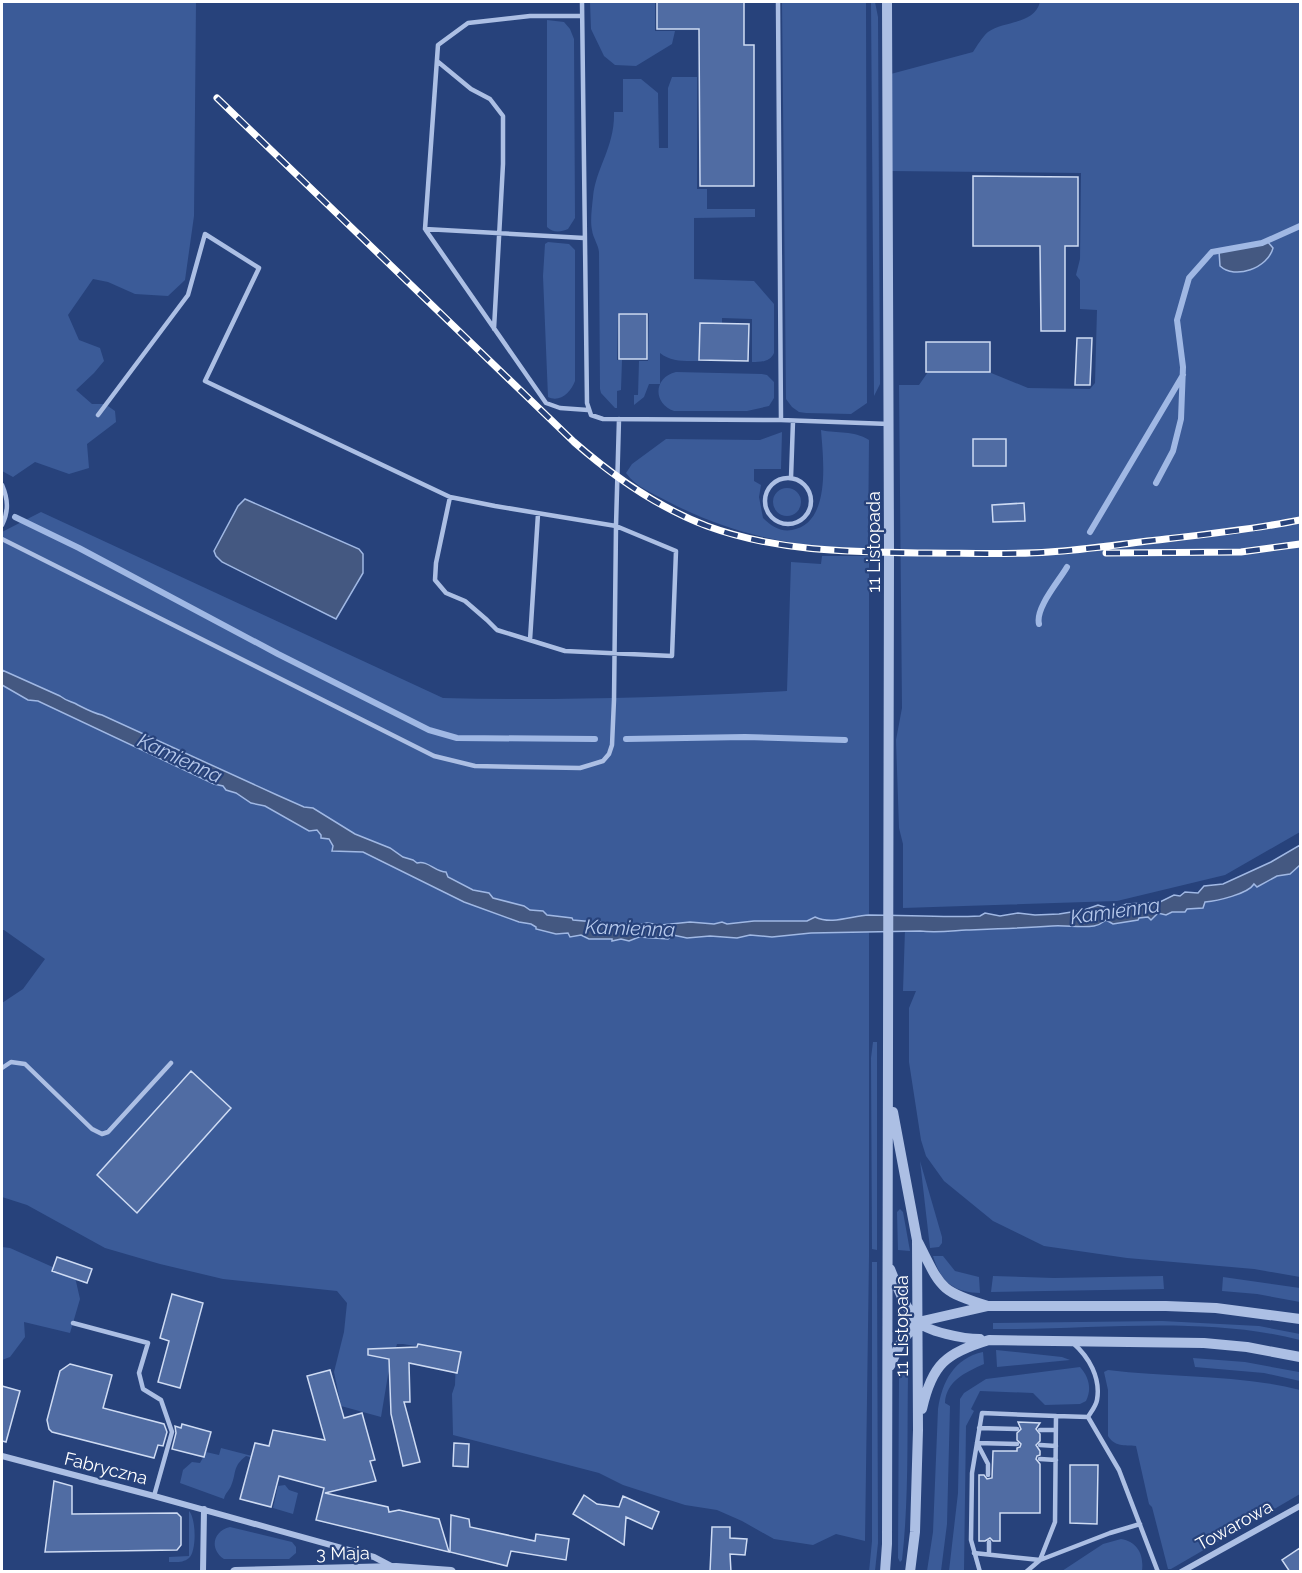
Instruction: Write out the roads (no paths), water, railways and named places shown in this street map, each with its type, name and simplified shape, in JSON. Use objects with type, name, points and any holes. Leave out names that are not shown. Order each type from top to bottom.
[{"type":"street","name":"11 Listopada","points":[[885,1572],[889,1082],[887,2]]},
{"type":"street","name":"11 Listopada","points":[[889,1082],[917,1240],[918,1430],[915,1532],[910,1572]]},
{"type":"street","points":[[917,1240],[937,1280],[946,1289],[958,1297],[988,1306]]},
{"type":"street","points":[[888,1264],[900,1293],[918,1322],[970,1339],[1204,1343],[1247,1347],[1300,1357]]},
{"type":"street","points":[[888,1371],[901,1342],[918,1322],[988,1306],[1175,1306],[1258,1312],[1300,1319]]},
{"type":"street","points":[[918,1430],[932,1375],[951,1355],[964,1347],[989,1340]]},
{"type":"street","name":"Fabryczna","points":[[2,1456],[374,1557],[396,1570]]},
{"type":"street","name":"Towarowa","points":[[1181,1572],[1300,1506]]},
{"type":"street","points":[[203,1572],[204,1509]]},
{"type":"street","name":"3 Maja","points":[[235,1572],[396,1570],[451,1572]]},
{"type":"lane","points":[[582,2],[588,410]]},
{"type":"lane","points":[[777,2],[781,420]]},
{"type":"lane","points":[[582,16],[530,16],[468,22],[438,45],[425,229],[546,403],[560,408],[588,410],[596,417],[619,419],[781,420],[889,424]]},
{"type":"lane","points":[[437,61],[471,88],[490,99],[503,116],[494,328]]},
{"type":"lane","points":[[425,229],[584,238]]},
{"type":"lane","points":[[98,415],[188,295],[204,234],[259,268],[205,381],[450,497],[616,526],[676,551],[672,656],[565,651],[497,630],[465,602],[446,593],[435,580],[436,564],[450,497]]},
{"type":"lane","points":[[2,539],[434,756],[475,766],[580,768],[603,761],[612,745],[619,419]]},
{"type":"lane","points":[[790,478],[793,421]]},
{"type":"lane","points":[[790,478],[797,480],[807,489],[810,495],[810,508],[807,514],[796,523],[783,523],[776,520],[768,510],[766,497],[777,481],[790,478]]},
{"type":"lane","points":[[2,485],[6,495],[7,509],[2,525]]},
{"type":"lane","points":[[530,640],[538,513]]},
{"type":"lane","points":[[2,1068],[11,1062],[25,1064],[92,1129],[102,1134],[108,1132],[171,1063]]},
{"type":"lane","points":[[73,1323],[148,1343],[139,1373],[142,1389],[161,1400],[172,1431],[154,1496]]},
{"type":"lane","points":[[1072,1341],[1091,1364],[1097,1383],[1097,1401],[1088,1418]]},
{"type":"lane","points":[[980,1572],[971,1540],[972,1473],[982,1413],[1088,1418]]},
{"type":"lane","points":[[1040,1560],[1055,1522],[1056,1416]]},
{"type":"lane","points":[[1088,1418],[1119,1470],[1158,1572]]},
{"type":"lane","points":[[979,1428],[1017,1429]]},
{"type":"lane","points":[[1040,1430],[1056,1431]]},
{"type":"lane","points":[[977,1443],[1017,1444]]},
{"type":"lane","points":[[977,1443],[988,1464],[988,1475]]},
{"type":"lane","points":[[1040,1445],[1056,1446]]},
{"type":"lane","points":[[1040,1459],[1056,1460]]},
{"type":"lane","points":[[1026,1572],[1040,1560],[1140,1524]]},
{"type":"lane","points":[[989,1542],[989,1554]]},
{"type":"lane","points":[[974,1553],[1040,1560]]},
{"type":"water","points":[[1267,241],[1273,248],[1265,261],[1258,266],[1242,272],[1234,272],[1220,266],[1219,251]]},
{"type":"water","points":[[245,499],[359,549],[363,554],[363,573],[336,619],[222,562],[216,556],[214,551],[238,506]]},
{"type":"water","name":"Kamienna","points":[[2,670],[304,807],[313,808],[355,834],[390,848],[417,863],[425,863],[446,872],[448,877],[473,890],[489,893],[493,898],[524,906],[530,910],[543,911],[547,915],[573,920],[595,922],[598,920],[603,924],[661,925],[690,922],[727,924],[754,921],[807,921],[815,917],[835,920],[869,915],[952,917],[980,916],[985,913],[1000,916],[1018,913],[1059,914],[1098,905],[1111,909],[1127,904],[1160,902],[1174,895],[1180,896],[1185,892],[1198,893],[1204,886],[1223,884],[1271,862],[1300,845],[1300,865],[1290,874],[1277,876],[1257,887],[1254,884],[1239,894],[1205,902],[1203,908],[1187,909],[1185,912],[1172,912],[1166,915],[1158,913],[1151,920],[1148,917],[1113,924],[1106,920],[1089,927],[811,933],[772,937],[750,935],[737,938],[710,936],[687,938],[673,935],[668,939],[639,937],[629,941],[589,939],[581,935],[570,937],[568,933],[556,934],[536,929],[531,924],[519,922],[464,902],[363,852],[332,851],[333,846],[329,839],[321,838],[317,830],[309,831],[265,806],[251,803],[236,793],[226,790],[223,786],[214,784],[38,701],[28,700],[2,685]]},
{"type":"waterway","points":[[1156,483],[1173,451],[1181,419],[1183,367],[1177,320],[1189,278],[1212,252],[1262,243],[1300,226]]},
{"type":"waterway","points":[[1090,532],[1183,375]]},
{"type":"waterway","points":[[15,517],[429,730],[457,738],[595,739]]},
{"type":"waterway","points":[[1039,624],[1044,603],[1067,567]]},
{"type":"waterway","points":[[626,739],[745,737],[845,740]]},
{"type":"railway","points":[[217,98],[574,442],[637,490],[671,510],[707,526],[761,541],[815,549],[1003,554],[1093,548],[1233,531],[1300,520]]},
{"type":"railway","points":[[1106,553],[1241,552],[1300,544]]}]
